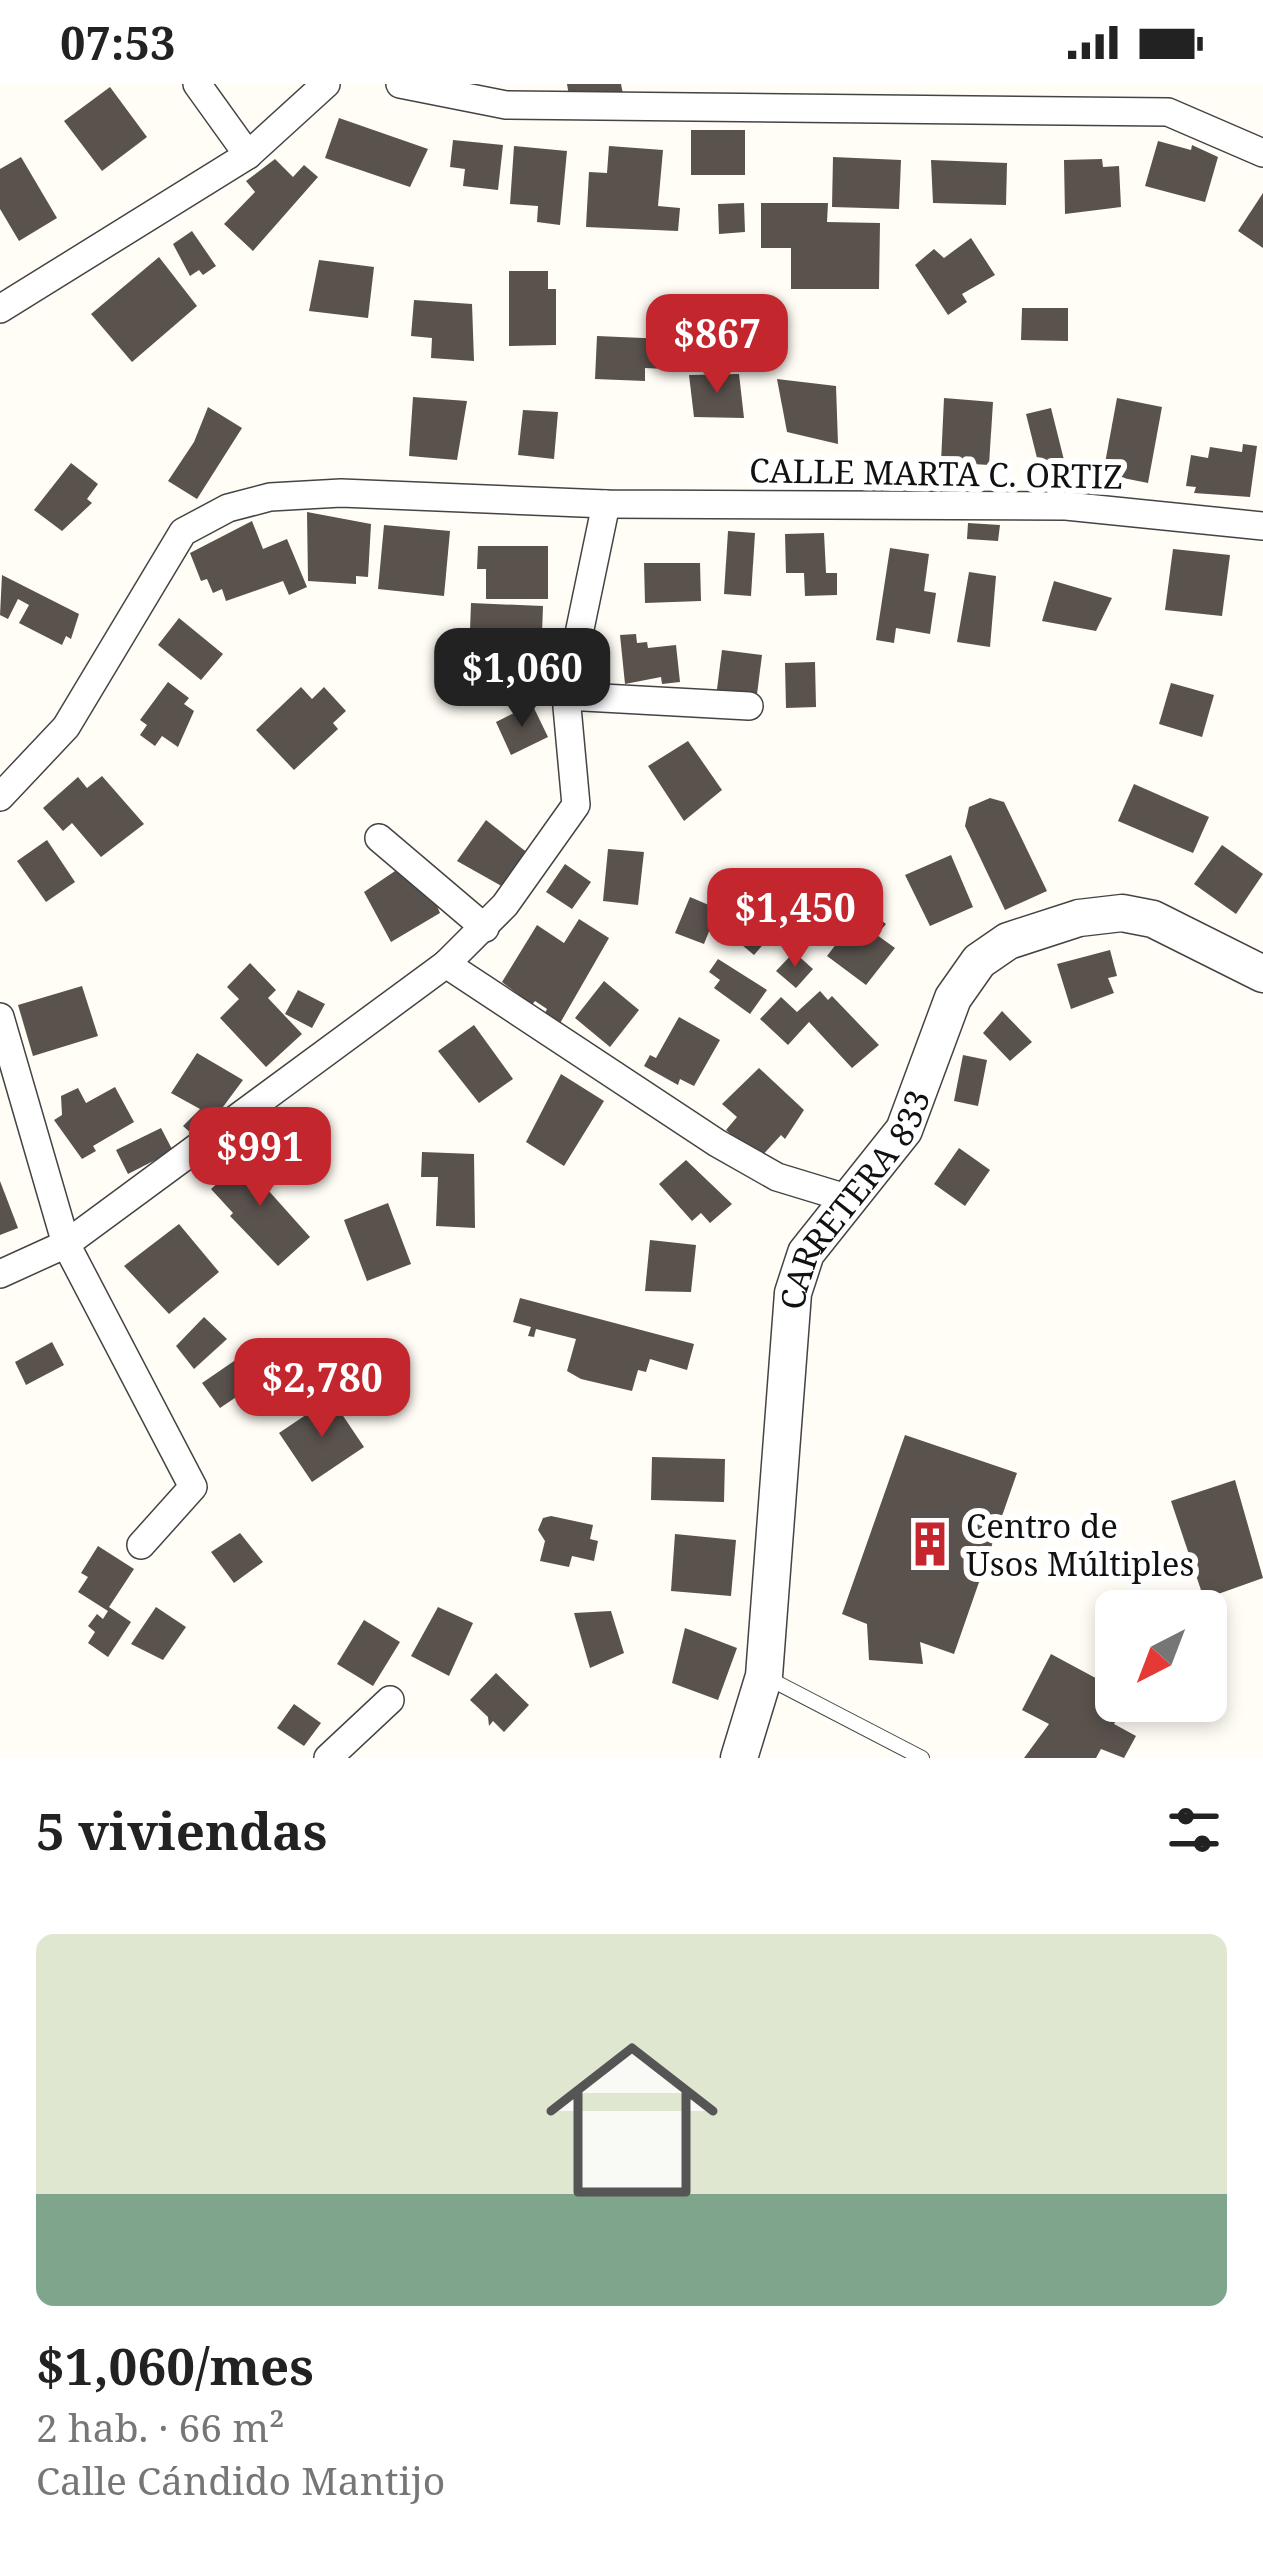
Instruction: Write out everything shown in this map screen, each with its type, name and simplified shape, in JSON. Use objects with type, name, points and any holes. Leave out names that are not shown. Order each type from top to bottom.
[{"type":"street","points":[[196,84],[248,155]]},
{"type":"street","points":[[0,309],[248,155],[326,84]]},
{"type":"street","points":[[400,84],[506,105],[1168,112],[1263,153]]},
{"type":"street","name":"CALLE MARTA C. ORTIZ","points":[[0,797],[66,727],[183,532],[229,508],[270,497],[341,494],[606,504],[1066,506],[1263,526]]},
{"type":"street","points":[[0,1274],[66,1244],[446,964],[484,928],[575,805],[566,696],[606,504]]},
{"type":"street","points":[[566,696],[749,706]]},
{"type":"street","points":[[379,838],[484,928]]},
{"type":"street","name":"CARRETERA 833","points":[[739,1758],[764,1676],[793,1293],[806,1253],[846,1198],[879,1168],[904,1130],[952,998],[979,961],[1008,941],[1078,918],[1122,913],[1153,919],[1263,974]]},
{"type":"street","points":[[446,964],[717,1142],[777,1177],[846,1198]]},
{"type":"street","points":[[0,1017],[66,1244],[193,1486],[141,1545]]},
{"type":"street","points":[[328,1758],[390,1700]]},
{"type":"lane","points":[[764,1676],[922,1758]]},
{"type":"building","points":[[567,84],[621,84],[623,94],[593,105],[592,92],[569,96]]},
{"type":"building","points":[[110,87],[147,137],[102,171],[64,121]]},
{"type":"building","points":[[339,118],[428,149],[410,187],[325,158]]},
{"type":"building","points":[[691,130],[745,130],[745,175],[691,175]]},
{"type":"building","points":[[453,140],[503,145],[498,190],[463,186],[465,169],[450,167]]},
{"type":"building","points":[[1158,141],[1191,150],[1192,145],[1218,157],[1205,202],[1145,186]]},
{"type":"building","points":[[514,146],[567,151],[560,225],[537,222],[538,206],[510,204]]},
{"type":"building","points":[[609,146],[663,150],[658,206],[680,208],[678,231],[586,227],[589,172],[607,173]]},
{"type":"building","points":[[21,157],[57,218],[19,241],[0,209],[0,169]]},
{"type":"building","points":[[833,157],[901,160],[899,209],[832,207]]},
{"type":"building","points":[[275,159],[293,177],[304,165],[318,177],[253,251],[224,224],[255,192],[246,181]]},
{"type":"building","points":[[1102,159],[1103,167],[1119,166],[1121,207],[1065,214],[1064,160]]},
{"type":"building","points":[[931,160],[1007,163],[1006,205],[933,203]]},
{"type":"building","points":[[1263,193],[1263,248],[1238,231]]},
{"type":"building","points":[[744,203],[745,232],[719,234],[718,204]]},
{"type":"building","points":[[761,203],[828,203],[827,222],[880,223],[879,289],[791,289],[791,248],[761,248]]},
{"type":"building","points":[[192,231],[216,266],[203,275],[199,270],[190,276],[173,244]]},
{"type":"building","points":[[971,238],[995,275],[962,294],[967,302],[948,315],[915,265],[934,249],[944,258]]},
{"type":"building","points":[[159,257],[197,306],[132,362],[91,314]]},
{"type":"building","points":[[319,260],[374,267],[368,318],[309,311]]},
{"type":"building","points":[[509,271],[548,271],[548,289],[556,289],[556,345],[509,346]]},
{"type":"building","points":[[414,300],[472,304],[474,361],[431,358],[432,338],[411,336]]},
{"type":"building","points":[[1022,308],[1068,308],[1068,341],[1021,340]]},
{"type":"building","points":[[597,336],[666,339],[665,369],[645,368],[645,381],[595,379]]},
{"type":"building","points":[[739,374],[744,418],[694,417],[689,375]]},
{"type":"building","points":[[777,379],[836,386],[838,444],[787,432]]},
{"type":"building","points":[[413,397],[467,401],[457,460],[409,456]]},
{"type":"building","points":[[944,398],[993,402],[989,465],[941,462]]},
{"type":"building","points":[[1117,398],[1162,407],[1148,483],[1103,474]]},
{"type":"building","points":[[208,407],[242,428],[197,499],[168,481],[194,442]]},
{"type":"building","points":[[1051,408],[1064,460],[1039,466],[1026,414]]},
{"type":"building","points":[[523,410],[558,412],[554,459],[518,455]]},
{"type":"building","points":[[1243,444],[1257,446],[1250,497],[1194,493],[1196,487],[1186,486],[1191,455],[1208,458],[1210,447],[1242,452]]},
{"type":"building","points":[[71,463],[98,484],[87,499],[92,503],[62,531],[34,510]]},
{"type":"building","points":[[307,512],[371,524],[368,577],[356,576],[356,584],[308,581]]},
{"type":"building","points":[[252,521],[263,549],[287,539],[307,587],[289,595],[283,581],[226,601],[222,589],[213,593],[207,579],[201,581],[190,553]]},
{"type":"building","points":[[968,523],[1000,525],[998,541],[967,539]]},
{"type":"building","points":[[384,525],[450,531],[444,596],[378,589]]},
{"type":"building","points":[[728,531],[755,533],[751,596],[724,594]]},
{"type":"building","points":[[824,533],[826,573],[837,573],[837,595],[805,596],[804,573],[786,573],[785,534]]},
{"type":"building","points":[[478,546],[548,546],[548,599],[486,599],[486,569],[477,569]]},
{"type":"building","points":[[890,548],[929,554],[924,591],[936,593],[930,634],[896,628],[894,643],[876,640]]},
{"type":"building","points":[[1173,549],[1230,555],[1222,616],[1165,610]]},
{"type":"building","points":[[644,563],[700,563],[701,601],[645,603]]},
{"type":"building","points":[[969,572],[996,576],[990,647],[957,642]]},
{"type":"building","points":[[2,575],[79,614],[71,639],[66,636],[62,645],[19,623],[29,605],[18,599],[8,619],[0,615]]},
{"type":"building","points":[[1054,581],[1112,598],[1096,631],[1042,621]]},
{"type":"building","points":[[471,603],[543,606],[541,660],[469,658]]},
{"type":"building","points":[[179,618],[223,654],[201,680],[158,645]]},
{"type":"building","points":[[636,634],[637,643],[647,642],[648,648],[676,645],[680,682],[662,684],[661,677],[625,684],[620,635]]},
{"type":"building","points":[[722,650],[762,655],[756,702],[716,697]]},
{"type":"building","points":[[815,662],[816,707],[786,708],[785,663]]},
{"type":"building","points":[[168,682],[189,698],[184,704],[194,711],[178,747],[162,736],[155,746],[140,735],[147,725],[140,720]]},
{"type":"building","points":[[1171,683],[1214,695],[1202,737],[1159,724]]},
{"type":"building","points":[[301,687],[312,699],[324,687],[346,711],[333,723],[338,729],[294,770],[256,730]]},
{"type":"building","points":[[532,704],[548,737],[511,755],[496,722]]},
{"type":"building","points":[[688,741],[722,790],[684,821],[648,766]]},
{"type":"building","points":[[102,776],[144,824],[101,857],[72,823],[63,831],[43,808],[78,777],[87,788]]},
{"type":"building","points":[[1134,784],[1209,817],[1193,853],[1118,821]]},
{"type":"building","points":[[990,798],[1004,802],[1047,891],[1005,910],[965,826],[969,807]]},
{"type":"building","points":[[486,820],[529,854],[505,888],[457,861]]},
{"type":"building","points":[[47,840],[75,882],[46,902],[17,861]]},
{"type":"building","points":[[1222,845],[1263,874],[1236,914],[1194,884]]},
{"type":"building","points":[[608,849],[644,852],[638,905],[603,901]]},
{"type":"building","points":[[951,855],[973,907],[930,926],[905,875]]},
{"type":"building","points":[[407,863],[427,881],[440,913],[391,942],[364,892]]},
{"type":"building","points":[[565,864],[591,882],[572,909],[546,892]]},
{"type":"building","points":[[690,897],[718,909],[704,944],[675,933]]},
{"type":"building","points":[[744,908],[773,933],[754,955],[724,930]]},
{"type":"building","points":[[877,917],[886,924],[877,935],[895,948],[866,985],[827,956],[856,918],[869,928]]},
{"type":"building","points":[[579,919],[609,938],[559,1025],[544,1015],[547,1009],[535,1001],[532,1005],[502,982],[537,925],[564,943]]},
{"type":"building","points":[[1110,950],[1117,976],[1108,978],[1114,993],[1071,1009],[1057,964]]},
{"type":"building","points":[[794,952],[813,969],[796,988],[776,971]]},
{"type":"building","points":[[718,959],[767,990],[750,1014],[714,988],[720,980],[709,972]]},
{"type":"building","points":[[250,963],[276,990],[268,998],[302,1034],[266,1067],[220,1018],[239,999],[227,987]]},
{"type":"building","points":[[604,981],[639,1010],[610,1047],[575,1018]]},
{"type":"building","points":[[82,986],[98,1036],[33,1056],[18,1005]]},
{"type":"building","points":[[298,990],[325,1004],[312,1028],[285,1014]]},
{"type":"building","points":[[820,991],[828,1000],[832,996],[879,1045],[852,1068],[809,1022],[788,1045],[760,1019],[781,997],[797,1012]]},
{"type":"building","points":[[1002,1011],[1032,1042],[1010,1061],[983,1033]]},
{"type":"building","points":[[679,1017],[720,1040],[694,1086],[680,1079],[678,1085],[644,1066],[650,1055],[656,1058]]},
{"type":"building","points":[[474,1025],[513,1079],[479,1103],[438,1051]]},
{"type":"building","points":[[197,1053],[243,1080],[220,1111],[228,1117],[202,1143],[183,1126],[200,1109],[171,1093]]},
{"type":"building","points":[[963,1055],[987,1060],[978,1106],[954,1101]]},
{"type":"building","points":[[759,1068],[804,1110],[785,1139],[781,1135],[759,1159],[726,1130],[737,1117],[722,1104]]},
{"type":"building","points":[[561,1074],[604,1101],[564,1166],[526,1142]]},
{"type":"building","points":[[115,1087],[134,1122],[93,1146],[96,1151],[82,1159],[54,1120],[62,1115],[61,1096],[78,1088],[86,1103]]},
{"type":"building","points":[[161,1128],[173,1151],[128,1174],[116,1150]]},
{"type":"building","points":[[959,1148],[990,1170],[965,1206],[934,1184]]},
{"type":"building","points":[[253,1151],[279,1180],[268,1190],[310,1237],[278,1266],[211,1189]]},
{"type":"building","points":[[422,1152],[474,1154],[475,1228],[436,1226],[438,1177],[421,1177]]},
{"type":"building","points":[[686,1160],[732,1204],[710,1223],[701,1213],[692,1221],[659,1184]]},
{"type":"building","points":[[0,1181],[18,1228],[0,1235]]},
{"type":"building","points":[[388,1203],[411,1264],[367,1281],[344,1220]]},
{"type":"building","points":[[179,1224],[219,1272],[169,1314],[124,1266]]},
{"type":"building","points":[[650,1240],[696,1245],[691,1292],[645,1291]]},
{"type":"building","points":[[520,1298],[694,1344],[687,1370],[650,1359],[646,1372],[638,1370],[632,1391],[581,1379],[567,1371],[576,1339],[536,1329],[534,1337],[528,1336],[531,1327],[513,1322]]},
{"type":"building","points":[[204,1317],[227,1339],[194,1369],[176,1346]]},
{"type":"building","points":[[52,1342],[64,1365],[26,1385],[15,1362]]},
{"type":"building","points":[[237,1359],[254,1385],[220,1408],[202,1383]]},
{"type":"building","points":[[331,1398],[364,1447],[312,1482],[279,1433]]},
{"type":"building","name":"Centro de Usos Múltiples","points":[[905,1435],[1017,1473],[954,1654],[920,1642],[923,1664],[869,1660],[867,1624],[842,1614]]},
{"type":"building","points":[[652,1457],[725,1459],[724,1502],[651,1500]]},
{"type":"building","points":[[1235,1480],[1263,1578],[1227,1591],[1201,1590],[1171,1501]]},
{"type":"building","points":[[543,1518],[593,1525],[590,1539],[598,1541],[594,1561],[572,1556],[569,1567],[540,1561],[545,1541],[538,1530]]},
{"type":"building","points":[[240,1533],[263,1562],[234,1583],[211,1552]]},
{"type":"building","points":[[675,1534],[736,1540],[731,1596],[671,1591]]},
{"type":"building","points":[[98,1546],[134,1569],[109,1607],[131,1622],[108,1657],[88,1643],[95,1632],[88,1626],[97,1614],[103,1619],[108,1611],[78,1592],[88,1577],[81,1573]]},
{"type":"building","points":[[156,1607],[186,1627],[163,1660],[131,1644]]},
{"type":"building","points":[[438,1607],[473,1623],[449,1676],[411,1656]]},
{"type":"building","points":[[611,1611],[624,1653],[590,1668],[574,1613]]},
{"type":"building","points":[[364,1620],[400,1642],[373,1686],[337,1664]]},
{"type":"building","points":[[685,1628],[737,1648],[718,1700],[672,1683]]},
{"type":"building","name":"Centro de Usos Múltiples","points":[[1051,1654],[1095,1678],[1095,1722],[1115,1722],[1136,1736],[1124,1758],[1101,1749],[1096,1758],[1024,1758],[1049,1724],[1022,1710]]},
{"type":"building","points":[[496,1673],[529,1705],[504,1732],[493,1721],[489,1726],[488,1717],[470,1700]]},
{"type":"building","points":[[294,1704],[321,1723],[304,1746],[277,1728]]},
{"type":"place","name":"Centro de Usos Múltiples","points":[[930,1544]]}]
